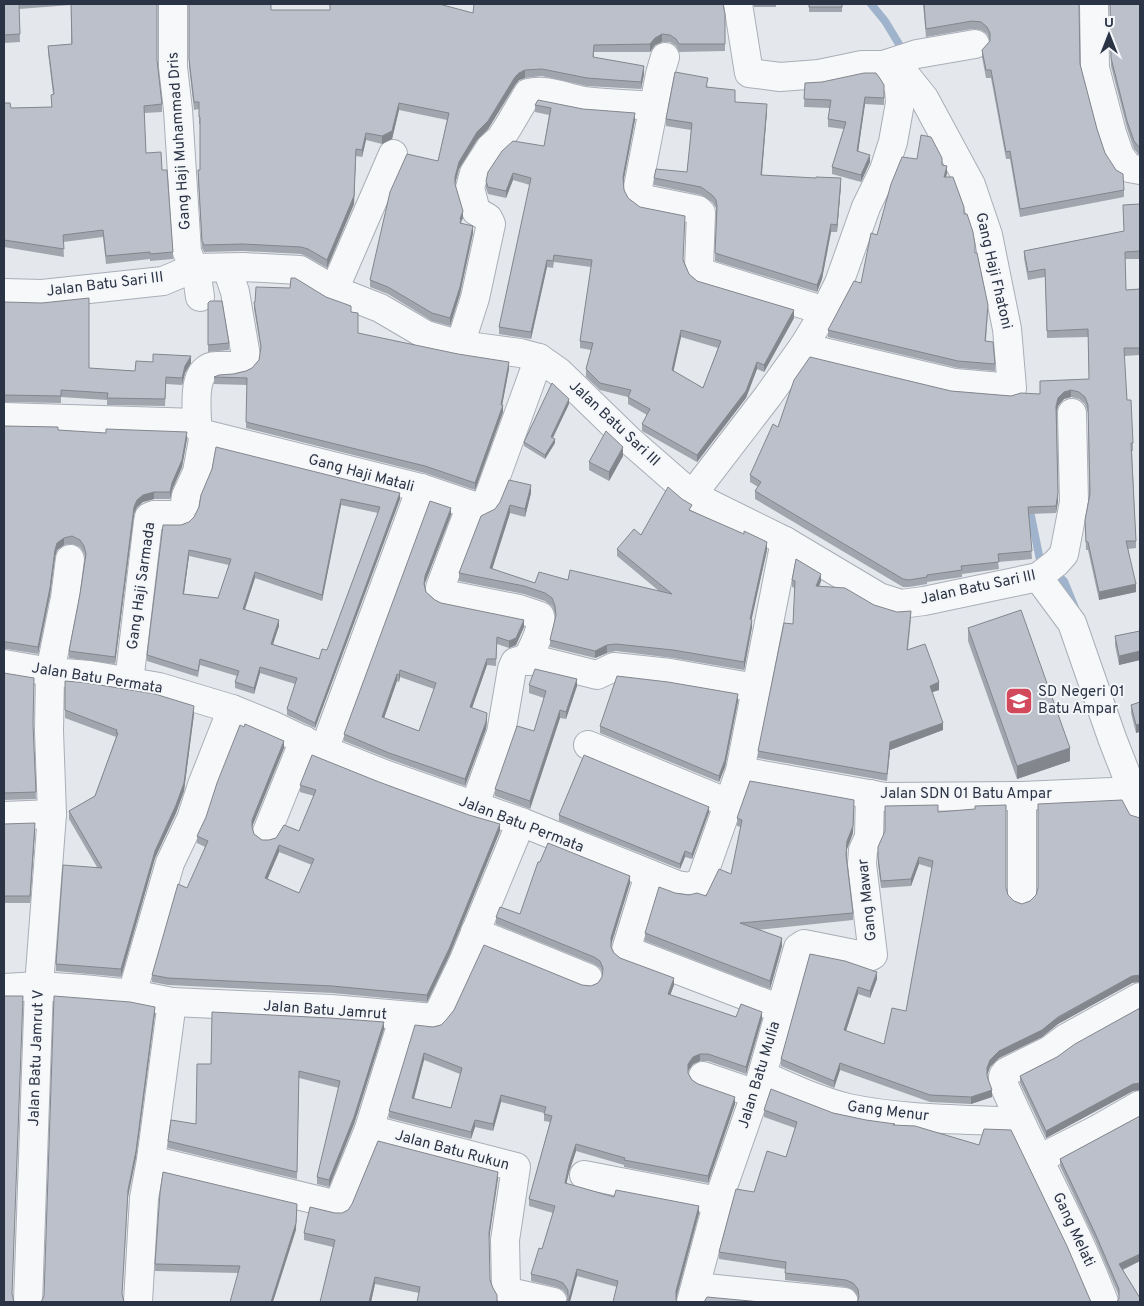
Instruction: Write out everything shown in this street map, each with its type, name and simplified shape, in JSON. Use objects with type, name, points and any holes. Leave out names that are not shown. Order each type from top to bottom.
[{"type":"street","name":"Gang Haji Muhammad Dris","points":[[173,4],[173,67],[178,110],[187,252],[197,280]]},
{"type":"street","points":[[738,4],[749,73],[780,77],[819,74],[862,65],[887,64],[917,54],[975,44]]},
{"type":"street","points":[[1094,4],[1095,68],[1112,133],[1120,156],[1129,168],[1140,170]]},
{"type":"street","points":[[665,57],[638,187],[639,194],[644,199],[698,210],[702,213],[700,271],[825,311]]},
{"type":"street","points":[[692,494],[768,396],[803,347],[825,311],[839,283],[866,206],[884,170],[893,142],[900,103],[899,88],[887,64]]},
{"type":"street","name":"Gang Haji Fhatoni","points":[[803,347],[955,383],[1012,388],[1005,321],[988,235],[971,185],[924,98],[900,68],[887,64]]},
{"type":"street","points":[[460,345],[475,298],[491,224],[488,218],[476,211],[470,188],[474,173],[490,148],[500,139],[528,93],[534,91],[558,94],[585,101],[654,106]]},
{"type":"street","points":[[334,290],[393,154]]},
{"type":"street","name":"Jalan Batu Sari III","points":[[4,293],[42,294],[163,281],[230,278],[300,270],[334,290],[380,308],[426,335],[460,345],[520,353],[539,358],[559,372],[629,440],[692,494],[785,541],[879,597],[901,604],[924,601],[1046,570],[1064,554],[1074,502],[1072,413]]},
{"type":"street","points":[[201,428],[198,380],[206,370],[213,366],[239,365],[244,362],[246,356],[230,278]]},
{"type":"street","points":[[421,488],[480,508],[486,504],[539,358]]},
{"type":"street","name":"Gang Haji Matali","points":[[4,417],[201,428],[421,488],[314,745],[267,832]]},
{"type":"street","name":"Gang Haji Sarmada","points":[[129,682],[149,517],[154,515],[181,515],[184,510],[186,496],[197,472],[201,428]]},
{"type":"street","points":[[471,505],[440,591],[444,594],[519,609],[540,616],[539,633],[526,660]]},
{"type":"street","name":"Jalan Batu Permata","points":[[4,664],[159,687],[232,709],[314,745],[474,807],[521,822],[677,886],[690,887],[702,882],[740,771],[785,541]]},
{"type":"street","name":"Jalan Batu Jamrut V","points":[[28,1302],[40,986],[52,814],[49,731],[50,672],[70,559]]},
{"type":"street","points":[[1046,570],[1072,622],[1137,795]]},
{"type":"street","points":[[474,807],[501,733],[512,669],[515,662],[526,660],[545,662],[597,675],[614,667],[756,688]]},
{"type":"street","points":[[132,994],[170,863],[192,819],[202,785],[232,709]]},
{"type":"street","points":[[588,745],[662,774],[728,803]]},
{"type":"street","name":"Jalan SDN 01 Batu Ampar","points":[[740,771],[884,797],[1137,795]]},
{"type":"street","name":"Gang Mawar","points":[[780,1010],[800,946],[804,944],[869,957],[873,954],[862,864],[863,850],[869,837],[870,794]]},
{"type":"street","points":[[1022,796],[1022,895]]},
{"type":"street","points":[[4,816],[52,814]]},
{"type":"street","name":"Jalan Batu Jamrut","points":[[4,988],[40,986],[132,994],[172,1002],[331,1010],[434,1018],[440,1010],[475,932],[521,822]]},
{"type":"street","name":"Jalan Batu Mulia","points":[[649,875],[626,950],[780,1010],[759,1085],[718,1201],[693,1295],[844,1302]]},
{"type":"street","points":[[475,932],[588,978]]},
{"type":"street","name":"Gang Melati","points":[[1104,1302],[1090,1266],[1020,1122],[1003,1083],[1003,1076],[1006,1072],[1050,1050],[1066,1038],[1140,997]]},
{"type":"street","points":[[138,1302],[144,1198],[151,1160],[172,1002]]},
{"type":"street","points":[[151,1160],[338,1205],[369,1129],[404,1016]]},
{"type":"street","name":"Gang Menur","points":[[703,1076],[759,1085],[861,1110],[918,1117],[1020,1122]]},
{"type":"street","points":[[1039,1159],[1140,1105]]},
{"type":"street","name":"Jalan Batu Rukun","points":[[369,1129],[516,1167],[505,1240],[506,1287],[509,1292],[546,1301]]},
{"type":"street","points":[[584,1175],[718,1201]]},
{"type":"building","points":[[4,4],[19,4],[20,34],[4,35]]},
{"type":"building","points":[[71,4],[157,4],[157,60],[162,104],[144,106],[146,153],[161,152],[162,170],[167,170],[173,252],[106,256],[103,230],[63,235],[64,249],[4,240],[4,103],[10,103],[11,108],[52,107],[51,95],[54,94],[48,46],[72,44]]},
{"type":"building","points":[[189,4],[271,4],[271,10],[330,10],[330,4],[439,4],[473,13],[474,4],[723,4],[725,44],[679,44],[670,35],[662,34],[650,44],[594,45],[593,57],[644,66],[641,82],[587,78],[542,69],[525,70],[519,73],[488,121],[477,132],[459,162],[455,184],[463,211],[460,223],[473,226],[460,287],[450,318],[432,313],[388,287],[370,280],[390,192],[407,154],[438,161],[449,113],[399,103],[392,131],[382,136],[366,133],[362,150],[356,149],[354,196],[327,260],[301,247],[243,244],[204,245],[202,241],[198,170],[200,170],[200,117],[199,102],[194,102],[189,59]]},
{"type":"building","points":[[809,4],[842,4],[842,7],[809,7]]},
{"type":"building","points":[[924,4],[1079,4],[1080,64],[1105,153],[1116,170],[1123,174],[1124,190],[1020,209],[1010,151],[1006,152],[991,70],[986,70],[982,50],[990,41],[990,33],[981,22],[972,21],[926,29]]},
{"type":"building","points":[[1110,4],[1140,4],[1140,147],[1134,141],[1127,121],[1111,58]]},
{"type":"building","points":[[675,72],[708,78],[706,87],[735,90],[735,102],[767,104],[761,175],[841,178],[837,225],[831,224],[822,272],[817,285],[715,253],[717,206],[716,200],[712,195],[701,187],[654,178],[656,169],[687,172],[692,123],[666,119]]},
{"type":"building","points":[[864,73],[876,73],[884,85],[884,98],[865,97],[857,151],[870,155],[861,175],[832,167],[846,122],[828,119],[831,100],[804,99],[805,83],[822,82]]},
{"type":"building","points":[[538,100],[583,109],[635,113],[623,177],[624,190],[628,198],[640,207],[685,216],[683,260],[689,274],[697,281],[794,310],[764,365],[757,362],[746,391],[697,455],[642,424],[650,409],[628,397],[631,390],[600,383],[586,369],[593,343],[580,341],[592,260],[554,255],[553,261],[547,260],[531,332],[499,327],[531,178],[513,173],[506,191],[488,187],[486,181],[488,172],[502,151],[513,141],[544,146],[551,108],[535,105]],"holes":[[[681,330],[721,341],[703,388],[672,370]]]},
{"type":"building","points":[[921,135],[931,137],[942,158],[942,165],[947,166],[944,177],[953,177],[964,207],[964,214],[967,214],[973,232],[975,253],[977,253],[988,305],[985,341],[993,342],[995,364],[958,361],[828,330],[854,281],[861,283],[871,233],[877,235],[891,184],[902,157],[917,159]]},
{"type":"building","points":[[1140,204],[1140,251],[1125,252],[1126,290],[1140,289],[1140,348],[1124,348],[1127,400],[1131,400],[1133,443],[1131,443],[1136,541],[1126,541],[1136,584],[1099,592],[1088,542],[1086,542],[1085,520],[1090,494],[1088,405],[1085,397],[1079,392],[1071,390],[1064,392],[1058,398],[1056,406],[1058,493],[1056,506],[1028,507],[1032,551],[998,554],[999,562],[961,566],[962,570],[927,575],[927,577],[909,580],[903,579],[755,491],[761,482],[750,475],[773,424],[778,427],[794,380],[810,357],[951,391],[1011,396],[1021,393],[1040,394],[1040,381],[1089,379],[1088,329],[1047,331],[1045,269],[1028,272],[1024,251],[1124,231],[1123,205]]},
{"type":"building","points":[[291,278],[295,278],[326,297],[351,306],[351,312],[358,313],[358,333],[458,354],[509,362],[501,405],[503,405],[475,483],[425,466],[246,422],[247,378],[214,377],[246,371],[252,368],[259,360],[261,347],[254,302],[256,287],[290,288]]},
{"type":"building","points":[[89,298],[89,368],[135,371],[136,361],[153,362],[153,354],[191,356],[185,366],[182,378],[166,377],[165,399],[107,398],[108,393],[61,390],[61,396],[4,395],[4,302],[42,303]]},
{"type":"building","points":[[210,301],[222,301],[229,343],[208,345],[208,303]]},
{"type":"building","points":[[552,383],[569,399],[551,437],[555,439],[545,455],[524,442]]},
{"type":"building","points":[[4,426],[58,427],[58,430],[106,433],[106,429],[187,432],[182,460],[170,492],[154,492],[143,495],[137,500],[134,507],[115,657],[69,651],[86,554],[80,540],[72,536],[64,538],[57,543],[38,647],[4,642]]},
{"type":"building","points":[[606,431],[623,447],[609,472],[589,462]]},
{"type":"building","points":[[216,447],[400,493],[315,723],[287,709],[297,678],[260,667],[254,688],[235,682],[239,671],[200,659],[198,671],[147,655],[163,525],[181,525],[189,522],[194,517],[212,469]],"holes":[[[341,499],[380,507],[327,650],[322,649],[319,659],[271,644],[279,620],[243,609],[255,572],[322,595]],[[189,550],[231,559],[218,598],[183,594]]]},
{"type":"building","points":[[509,480],[531,485],[525,509],[510,505],[490,568],[535,583],[539,572],[568,580],[570,570],[672,594],[617,549],[634,529],[641,535],[668,487],[692,505],[689,510],[767,542],[750,619],[752,620],[744,662],[673,650],[616,644],[607,645],[595,651],[550,640],[556,615],[552,598],[545,593],[524,586],[459,573],[481,516],[495,509]]},
{"type":"building","points":[[430,501],[451,508],[425,576],[426,592],[441,603],[524,620],[516,638],[509,641],[497,637],[496,659],[487,659],[470,707],[487,713],[486,722],[465,779],[389,753],[344,734]],"holes":[[[400,670],[436,683],[419,731],[382,717]]]},
{"type":"building","points":[[796,559],[821,574],[816,586],[845,588],[874,605],[897,612],[911,611],[907,650],[925,644],[939,682],[930,686],[943,723],[890,742],[887,774],[758,751],[784,623],[793,624],[795,581],[792,580]]},
{"type":"building","name":"SD Negeri 01 Batu Ampar","points":[[1021,610],[1070,748],[1017,766],[968,628]]},
{"type":"building","points":[[1140,631],[1140,651],[1119,656],[1115,636]]},
{"type":"building","points":[[535,669],[577,679],[566,712],[560,710],[530,801],[495,789],[517,726],[534,731],[546,691],[529,685]]},
{"type":"building","points":[[4,673],[34,678],[33,724],[36,792],[4,793]]},
{"type":"building","points":[[617,676],[668,682],[738,694],[725,760],[719,776],[600,726]]},
{"type":"building","points":[[65,681],[155,694],[194,706],[184,783],[155,851],[121,969],[56,964],[63,865],[102,868],[69,811],[95,796],[118,733],[116,733],[117,730],[65,710]]},
{"type":"building","points":[[1140,702],[1140,724],[1136,725],[1131,705]]},
{"type":"building","points":[[245,724],[284,741],[252,820],[254,834],[262,840],[276,838],[284,825],[299,831],[316,790],[300,785],[312,755],[379,782],[469,815],[500,824],[449,949],[427,995],[332,986],[168,978],[152,975],[178,884],[187,888],[208,841],[197,836],[206,817],[240,725],[244,727]],"holes":[[[279,845],[314,859],[299,893],[265,878]]]},
{"type":"building","points":[[584,755],[709,807],[692,854],[685,851],[680,864],[559,815]]},
{"type":"building","points":[[750,781],[854,800],[853,826],[847,841],[846,855],[853,913],[740,923],[782,938],[770,981],[645,933],[659,887],[675,893],[689,895],[697,893],[706,896],[719,869],[731,874],[742,820],[737,818]]},
{"type":"building","points":[[1122,800],[1130,815],[1140,818],[1140,975],[1132,976],[1058,1017],[1042,1030],[999,1051],[990,1060],[987,1068],[987,1076],[992,1090],[971,1097],[930,1095],[840,1063],[834,1081],[781,1059],[810,954],[845,961],[877,972],[870,991],[858,987],[844,1030],[884,1044],[892,1008],[906,1011],[933,861],[919,857],[911,879],[881,881],[878,847],[885,831],[885,806],[938,805],[938,812],[975,809],[975,806],[1006,805],[1006,888],[1008,895],[1014,901],[1022,904],[1030,901],[1036,895],[1038,888],[1038,804]]},
{"type":"building","points":[[35,823],[30,896],[4,896],[4,824]]},
{"type":"building","points":[[548,843],[630,876],[611,938],[611,947],[614,953],[620,958],[674,978],[668,994],[736,1017],[741,1004],[762,1012],[746,1067],[708,1054],[700,1054],[693,1057],[688,1064],[688,1073],[692,1080],[698,1084],[735,1097],[708,1176],[624,1160],[625,1158],[576,1144],[569,1165],[565,1183],[614,1197],[616,1190],[699,1206],[676,1291],[676,1300],[678,1302],[613,1302],[618,1281],[577,1269],[568,1302],[566,1302],[568,1290],[563,1283],[531,1274],[539,1248],[542,1249],[555,1206],[529,1199],[552,1116],[544,1114],[546,1107],[501,1095],[493,1124],[475,1120],[471,1132],[389,1111],[415,1025],[433,1027],[441,1025],[446,1020],[454,1010],[484,945],[582,985],[591,986],[598,983],[602,977],[603,968],[600,961],[594,957],[496,917],[500,907],[520,914],[538,862],[540,862]],"holes":[[[424,1053],[462,1068],[451,1108],[412,1098]]]},
{"type":"building","points":[[4,996],[23,996],[12,1294],[14,1302],[4,1302]]},
{"type":"building","points":[[54,996],[130,1002],[155,1007],[136,1151],[128,1190],[122,1294],[124,1302],[41,1302],[44,1296]]},
{"type":"building","points":[[1140,1008],[1140,1083],[1133,1084],[1046,1131],[1020,1076],[1057,1057],[1075,1044]]},
{"type":"building","points":[[212,1012],[384,1022],[354,1117],[329,1180],[317,1177],[340,1081],[299,1071],[297,1172],[168,1141],[171,1120],[196,1124],[197,1064],[211,1064]]},
{"type":"building","points":[[771,1089],[833,1113],[895,1124],[893,1125],[915,1126],[979,1145],[984,1129],[1011,1130],[1067,1246],[1091,1302],[857,1302],[859,1297],[858,1289],[853,1283],[846,1280],[785,1273],[786,1262],[719,1252],[736,1189],[754,1192],[767,1151],[786,1157],[797,1122],[764,1110]]},
{"type":"building","points":[[1140,1116],[1140,1254],[1119,1264],[1140,1298],[1140,1302],[1117,1302],[1119,1289],[1060,1159]]},
{"type":"building","points":[[378,1141],[498,1172],[489,1233],[490,1280],[497,1295],[497,1302],[417,1302],[420,1287],[375,1277],[369,1302],[320,1302],[335,1240],[304,1233],[310,1207],[335,1213],[342,1213],[348,1210]]},
{"type":"building","points":[[163,1172],[297,1204],[296,1223],[271,1302],[230,1302],[240,1266],[155,1264]]},
{"type":"building","points":[[707,1297],[761,1302],[704,1302]]},
{"type":"waterway","points":[[871,4],[885,21],[905,54]]},
{"type":"waterway","points":[[1029,506],[1040,560],[1064,581],[1075,608]]},
{"type":"place","name":"SD Negeri 01 Batu Ampar","points":[[1019,701]]}]
